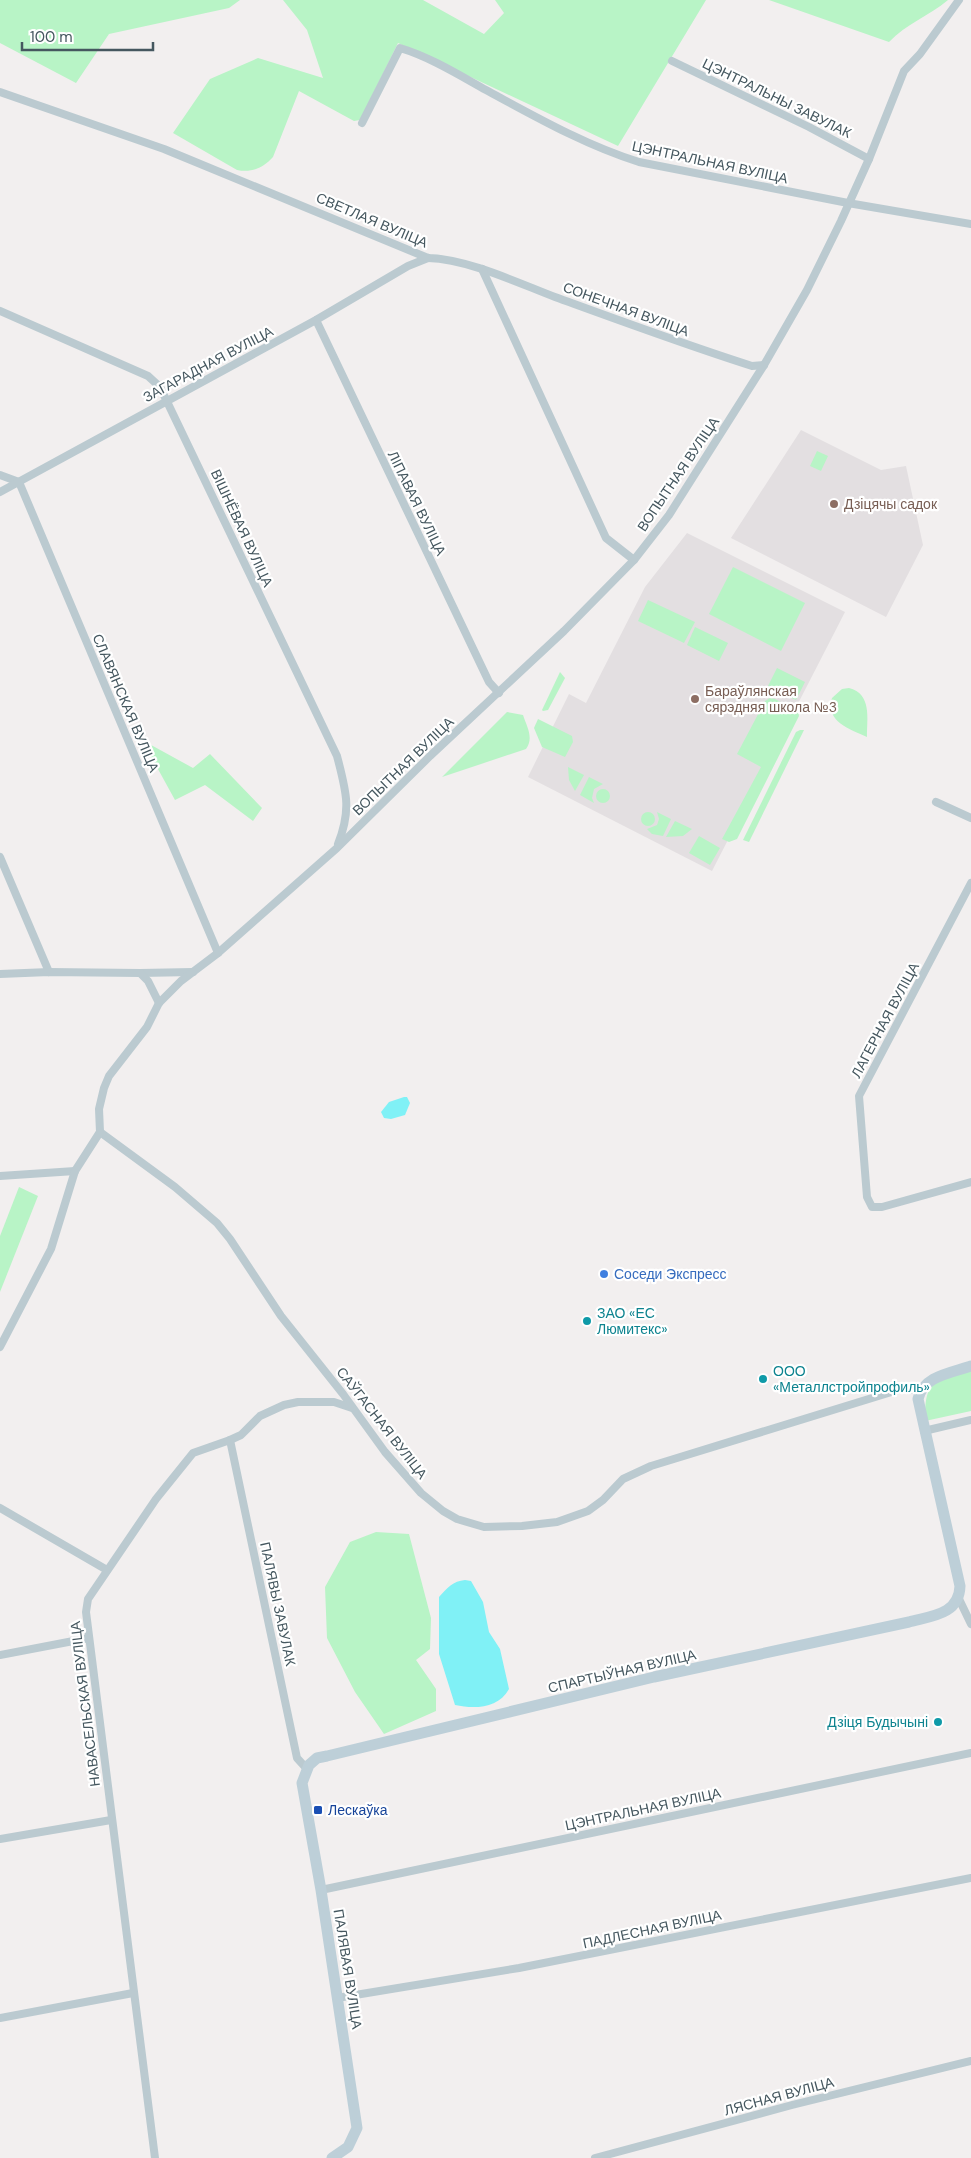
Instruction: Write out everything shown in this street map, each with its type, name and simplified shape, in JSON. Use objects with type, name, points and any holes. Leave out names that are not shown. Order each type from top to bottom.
[{"type":"main road","points":[[959,1599],[960,1586],[918,1399],[923,1386],[971,1366]]},
{"type":"main road","name":"СПАРТЫЎНАЯ ВУЛІЦА","points":[[307,1769],[317,1758],[654,1677],[944,1613],[959,1599]]},
{"type":"main road","name":"ПАЛЯВАЯ ВУЛІЦА","points":[[307,1769],[302,1783],[321,1890],[357,2128],[354,2138],[336,2156]]},
{"type":"street","points":[[848,203],[870,159],[904,71],[920,54],[958,0]]},
{"type":"street","name":"ЦЭНТРАЛЬНАЯ ВУЛІЦА","points":[[362,123],[400,48],[445,68],[552,126],[617,155],[639,162],[848,203],[971,224]]},
{"type":"street","name":"ЦЭНТРАЛЬНЫ ЗАВУЛАК","points":[[672,61],[810,127],[870,159]]},
{"type":"street","name":"СВЕТЛАЯ ВУЛІЦА","points":[[0,92],[164,149],[428,258],[437,258],[482,270]]},
{"type":"street","name":"ВОПЫТНАЯ ВУЛІЦА","points":[[100,1132],[99,1109],[104,1088],[110,1076],[147,1027],[159,1003],[181,981],[218,954],[336,848],[430,756],[564,631],[634,560],[669,515],[764,365],[807,290],[842,221],[848,203]]},
{"type":"street","name":"ЗАГАРАДНАЯ ВУЛІЦА","points":[[0,492],[316,320],[389,277],[428,258]]},
{"type":"street","points":[[482,270],[606,538],[634,560]]},
{"type":"street","name":"СОНЕЧНАЯ ВУЛІЦА","points":[[482,270],[672,340],[752,366],[764,365]]},
{"type":"street","name":"ВІШНЁВАЯ ВУЛІЦА","points":[[0,311],[148,376],[160,388],[336,756],[347,809],[345,824],[336,848]]},
{"type":"street","name":"ЛІПАВАЯ ВУЛІЦА","points":[[316,320],[489,682],[499,693]]},
{"type":"street","points":[[0,475],[19,482]]},
{"type":"street","name":"СЛАВЯНСКАЯ ВУЛІЦА","points":[[19,482],[218,954]]},
{"type":"street","points":[[936,802],[971,818]]},
{"type":"street","points":[[0,857],[49,972]]},
{"type":"street","name":"ЛАГЕРНАЯ ВУЛІЦА","points":[[971,883],[859,1096],[867,1197],[872,1207],[882,1207],[971,1182]]},
{"type":"street","points":[[0,974],[194,972]]},
{"type":"street","points":[[140,973],[148,981],[159,1003]]},
{"type":"street","points":[[0,1347],[51,1249],[75,1171],[100,1132]]},
{"type":"street","name":"САЎГАСНАЯ ВУЛІЦА","points":[[100,1132],[175,1187],[218,1223],[281,1316],[343,1394],[390,1458],[433,1503],[464,1521],[484,1527],[498,1527],[543,1524],[573,1518],[596,1506],[623,1478],[650,1466],[898,1390],[923,1386]]},
{"type":"street","points":[[0,1176],[75,1171]]},
{"type":"street","name":"НАВАСЕЛЬСКАЯ ВУЛІЦА","points":[[155,2158],[89,1638],[88,1599],[156,1499],[193,1453],[241,1435],[260,1416],[284,1405],[298,1402],[334,1402],[352,1408]]},
{"type":"street","points":[[924,1431],[971,1420]]},
{"type":"street","name":"ПАЛЯВЫ ЗАВУЛАК","points":[[230,1440],[297,1758],[307,1769]]},
{"type":"street","points":[[0,1508],[107,1570]]},
{"type":"street","points":[[959,1599],[971,1624]]},
{"type":"street","points":[[0,1655],[89,1638]]},
{"type":"street","name":"ЦЭНТРАЛЬНАЯ ВУЛІЦА","points":[[321,1890],[971,1753]]},
{"type":"street","points":[[0,1839],[111,1820]]},
{"type":"street","name":"ПАДЛЕСНАЯ ВУЛІЦА","points":[[337,1998],[519,1968],[971,1878]]},
{"type":"street","points":[[0,2018],[133,1993]]},
{"type":"street","name":"ЛЯСНАЯ ВУЛІЦА","points":[[595,2158],[792,2105],[971,2061]]},
{"type":"shaded area","name":"Дзіцячы садок","points":[[801,430],[881,470],[906,466],[923,545],[886,617],[731,538]]},
{"type":"shaded area","name":"Бараўлянская сярэдняя школа №3","points":[[687,533],[845,612],[712,871],[528,777],[569,694],[586,703],[645,587]]},
{"type":"green space","points":[[0,0],[240,0],[229,8],[109,34],[76,83],[0,43]]},
{"type":"green space","points":[[283,0],[423,0],[484,34],[504,13],[495,0],[706,0],[618,146],[398,43],[360,120],[354,121],[299,91],[273,157],[257,169],[248,171],[237,170],[173,133],[210,79],[258,58],[323,78],[307,30]]},
{"type":"green space","points":[[769,0],[948,0],[903,30],[889,42]]},
{"type":"green space","points":[[817,451],[828,456],[821,471],[810,466]]},
{"type":"green space","points":[[733,567],[805,603],[781,651],[709,614]]},
{"type":"green space","points":[[648,600],[695,622],[684,643],[638,621]]},
{"type":"green space","points":[[695,627],[728,643],[719,661],[687,645]]},
{"type":"green space","points":[[777,668],[805,682],[796,700],[768,686]]},
{"type":"green space","points":[[560,672],[565,678],[548,710],[543,711],[542,710]]},
{"type":"green space","points":[[849,688],[856,691],[865,701],[867,708],[867,737],[841,724],[832,713],[832,698],[842,689]]},
{"type":"green space","points":[[770,698],[798,711],[799,716],[737,839],[729,842],[722,839],[761,767],[737,754],[765,701]]},
{"type":"green space","points":[[507,712],[523,715],[530,737],[526,749],[442,777]]},
{"type":"green space","points":[[538,719],[572,736],[573,742],[565,757],[542,747],[534,728]]},
{"type":"green space","points":[[804,730],[749,842],[743,840],[796,732]]},
{"type":"green space","points":[[142,740],[193,768],[210,754],[262,808],[253,821],[205,785],[175,800]]},
{"type":"green space","points":[[568,767],[584,775],[575,791],[569,780]]},
{"type":"green space","points":[[589,777],[603,784],[594,789],[592,798],[594,803],[580,795]]},
{"type":"green space","points":[[600,789],[606,789],[610,796],[606,803],[600,803],[596,799],[596,793]]},
{"type":"green space","points":[[645,812],[651,812],[655,819],[651,826],[645,826],[641,822],[641,816]]},
{"type":"green space","points":[[657,812],[671,819],[663,836],[652,834],[647,829],[657,825],[659,819]]},
{"type":"green space","points":[[675,821],[692,829],[683,836],[666,837]]},
{"type":"green space","points":[[699,836],[720,848],[710,865],[689,853]]},
{"type":"green space","points":[[19,1187],[38,1196],[0,1292],[0,1236]]},
{"type":"green space","points":[[971,1371],[971,1411],[925,1421],[927,1397],[934,1384]]},
{"type":"green space","points":[[376,1532],[409,1534],[431,1618],[430,1649],[416,1660],[436,1689],[436,1711],[384,1734],[355,1692],[327,1638],[325,1587],[350,1542]]},
{"type":"water","points":[[407,1097],[410,1103],[405,1115],[391,1119],[384,1118],[381,1112],[389,1102]]},
{"type":"water","points":[[465,1580],[471,1581],[483,1602],[489,1632],[500,1649],[509,1689],[499,1700],[492,1704],[478,1707],[455,1705],[439,1654],[439,1597],[454,1583]]},
{"type":"place","name":"Дзіцячы садок","points":[[834,504]]},
{"type":"place","name":"Бараўлянская сярэдняя школа №3","points":[[695,699]]},
{"type":"place","name":"Соседи Экспресс","points":[[604,1274]]},
{"type":"place","name":"ЗАО «ЕС Люмитекс»","points":[[587,1321]]},
{"type":"place","name":"ООО «Металлстройпрофиль»","points":[[763,1379]]},
{"type":"place","name":"Дзіця Будычыні","points":[[938,1722]]},
{"type":"place","name":"Лескаўка","points":[[318,1810]]}]
